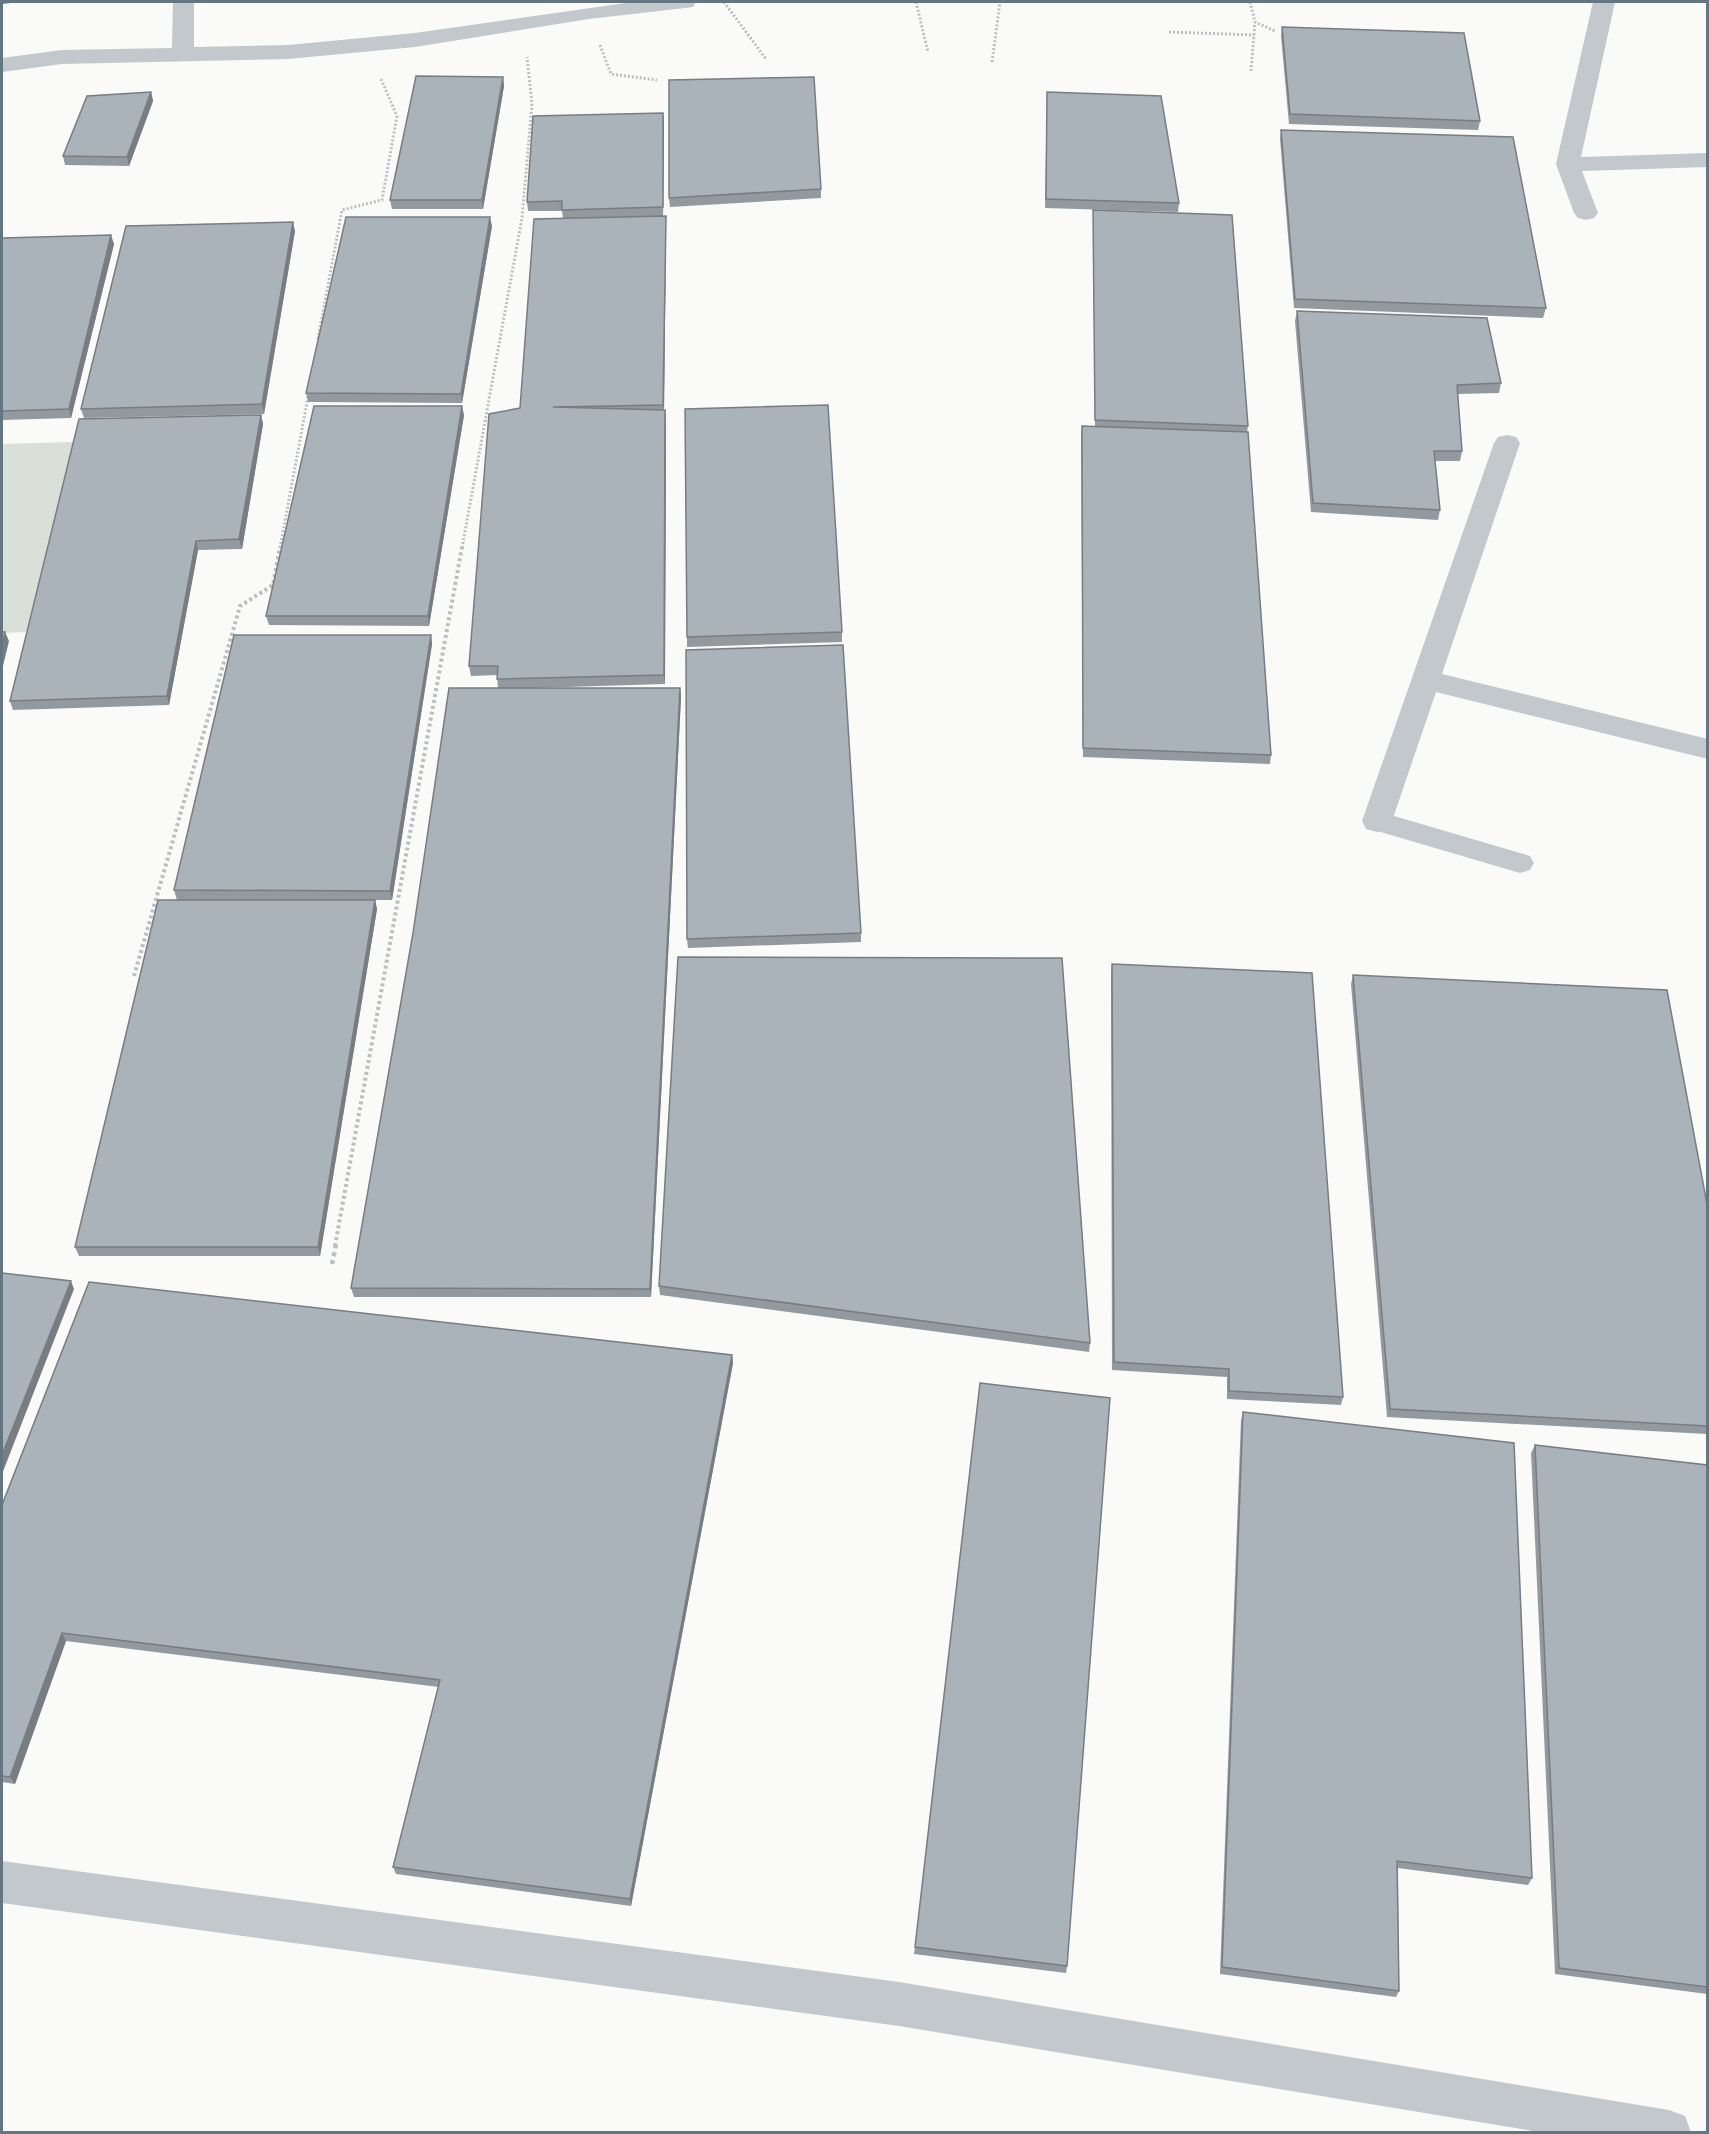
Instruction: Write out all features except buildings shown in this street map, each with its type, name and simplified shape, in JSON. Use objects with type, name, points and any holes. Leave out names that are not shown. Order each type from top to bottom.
[{"type":"street","points":[[183,2],[183,55]]},
{"type":"street","points":[[518,2],[524,23]]},
{"type":"street","points":[[2,65],[62,57],[288,52],[366,45],[415,40],[589,13],[685,2]]},
{"type":"street","points":[[1586,213],[1568,164],[1604,2]]},
{"type":"street","points":[[1568,164],[1707,160]]},
{"type":"street","points":[[1377,821],[1507,443]]},
{"type":"street","points":[[1425,680],[1707,749]]},
{"type":"street","points":[[2,1882],[899,2004],[1669,2133]]},
{"type":"lane","points":[[1377,821],[1520,863]]},
{"type":"path","points":[[723,2],[766,59]]},
{"type":"path","points":[[916,2],[928,52]]},
{"type":"path","points":[[992,62],[1000,2]]},
{"type":"path","points":[[1250,2],[1255,22],[1251,71]]},
{"type":"path","points":[[589,13],[611,74],[657,80]]},
{"type":"path","points":[[1255,22],[1275,31]]},
{"type":"path","points":[[332,1264],[522,218],[532,104],[524,23]]},
{"type":"path","points":[[1169,32],[1254,35]]},
{"type":"path","points":[[316,350],[342,210],[381,200],[397,116],[366,45]]},
{"type":"path","points":[[134,976],[240,606],[273,585],[310,386]]},
{"type":"shaded area","points":[[73,442],[26,632],[2,633],[2,444]]}]
